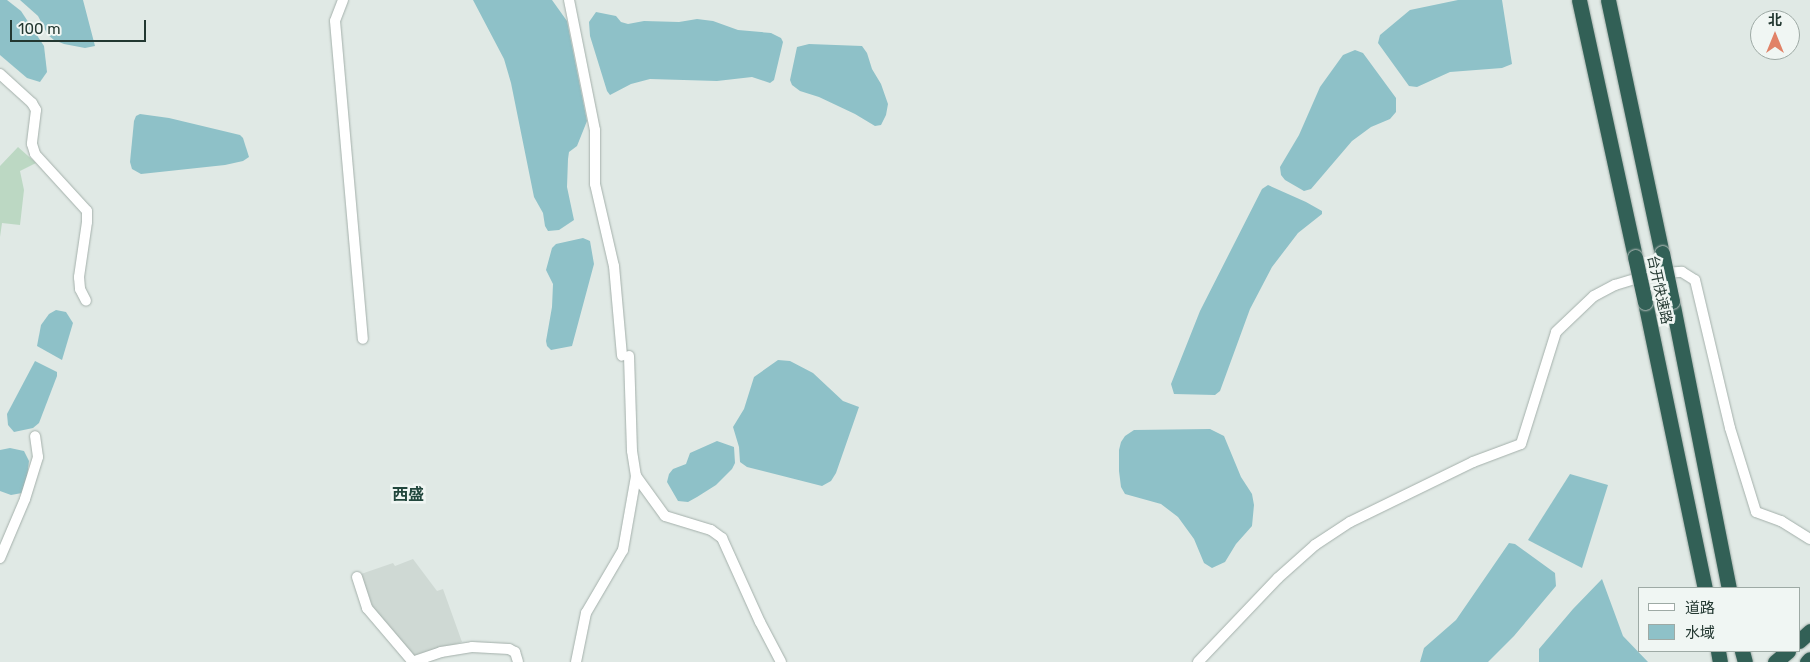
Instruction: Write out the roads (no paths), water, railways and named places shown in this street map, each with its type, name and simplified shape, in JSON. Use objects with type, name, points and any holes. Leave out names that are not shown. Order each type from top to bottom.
[{"type":"highway","name":"台开快速路","points":[[1579,0],[1685,486],[1705,587]]},
{"type":"highway","name":"台开快速路","points":[[1608,0],[1709,480],[1729,587]]},
{"type":"highway","points":[[1685,486],[1709,480]]},
{"type":"highway","points":[[1800,640],[1810,631]]},
{"type":"highway","points":[[1775,662],[1787,652]]},
{"type":"highway","points":[[1807,662],[1810,659]]},
{"type":"street","points":[[343,0],[335,21],[363,339]]},
{"type":"street","points":[[569,0],[595,130],[595,184],[614,266],[626,356],[632,451],[636,476],[623,550],[586,613],[576,662]]},
{"type":"street","points":[[0,74],[35,106],[37,117],[32,144],[35,154],[87,210],[79,277],[80,289],[86,301]]},
{"type":"street","points":[[1198,662],[1278,578],[1315,545],[1350,522],[1473,462],[1521,444],[1556,332],[1594,296],[1615,285],[1650,274],[1682,272],[1695,280],[1730,428],[1756,512],[1781,521],[1810,539]]},
{"type":"street","points":[[0,558],[25,499],[38,457],[35,436]]},
{"type":"street","points":[[636,476],[668,518],[710,530],[722,538],[760,622],[781,662]]},
{"type":"street","points":[[357,577],[367,608],[413,662],[441,652],[472,647],[509,649],[515,652],[518,662]]},
{"type":"water","points":[[0,0],[7,0],[21,11],[44,46],[47,72],[40,82],[27,78],[0,55]]},
{"type":"water","points":[[20,0],[83,0],[95,46],[85,48],[54,40],[48,35],[38,16]]},
{"type":"water","points":[[473,0],[552,0],[567,21],[587,121],[577,146],[569,152],[568,159],[567,187],[574,220],[559,230],[548,231],[545,226],[543,213],[534,197],[511,83],[504,59]]},
{"type":"water","points":[[1458,0],[1502,0],[1512,64],[1502,68],[1450,72],[1417,87],[1409,86],[1378,43],[1380,35],[1410,10]]},
{"type":"water","points":[[596,12],[616,16],[621,22],[628,24],[644,21],[679,22],[697,19],[713,21],[738,30],[771,33],[781,38],[783,42],[774,80],[770,83],[752,77],[717,81],[650,79],[631,84],[610,95],[607,91],[590,36],[589,22]]},
{"type":"water","points":[[809,44],[862,46],[881,84],[888,104],[886,115],[881,125],[875,126],[855,114],[819,97],[800,91],[792,85],[790,80],[797,47]]},
{"type":"water","points":[[1355,50],[1363,53],[1396,98],[1396,112],[1390,119],[1371,127],[1352,141],[1311,189],[1304,191],[1285,180],[1281,175],[1280,167],[1299,135],[1320,87],[1343,55]]},
{"type":"water","points":[[140,114],[169,118],[240,135],[243,138],[249,157],[243,161],[225,165],[141,174],[132,169],[130,162],[134,121],[136,116]]},
{"type":"water","points":[[1268,185],[1306,202],[1322,211],[1322,214],[1298,233],[1272,267],[1250,309],[1220,391],[1215,395],[1174,394],[1171,384],[1200,311],[1262,189]]},
{"type":"water","points":[[583,238],[590,241],[594,264],[572,346],[551,350],[547,346],[546,341],[552,307],[553,284],[546,270],[552,248],[556,244]]},
{"type":"water","points":[[56,310],[66,312],[73,323],[62,360],[37,346],[41,325],[49,314]]},
{"type":"water","points":[[778,360],[790,361],[813,373],[843,401],[859,407],[836,473],[831,481],[822,486],[747,467],[740,462],[739,447],[733,427],[744,409],[754,377]]},
{"type":"water","points":[[35,361],[57,372],[57,376],[39,423],[33,428],[14,432],[8,425],[7,414]]},
{"type":"water","points":[[1210,429],[1224,436],[1241,477],[1252,494],[1254,505],[1252,526],[1236,544],[1225,562],[1212,568],[1204,563],[1194,539],[1178,517],[1161,504],[1125,494],[1121,487],[1119,471],[1121,442],[1125,436],[1134,430]]},
{"type":"water","points":[[717,441],[734,447],[735,463],[732,469],[716,485],[697,497],[688,502],[678,501],[667,482],[669,474],[673,469],[686,464],[690,453]]},
{"type":"water","points":[[10,448],[24,451],[29,461],[27,479],[22,493],[11,495],[0,491],[0,450]]},
{"type":"water","points":[[1570,474],[1608,485],[1582,568],[1528,540]]},
{"type":"water","points":[[1509,543],[1515,544],[1555,573],[1556,586],[1514,636],[1488,662],[1420,662],[1424,648],[1456,620]]},
{"type":"water","points":[[1602,579],[1623,636],[1648,662],[1539,662],[1539,649]]},
{"type":"district","name":"西盛","points":[[408,495]]}]
